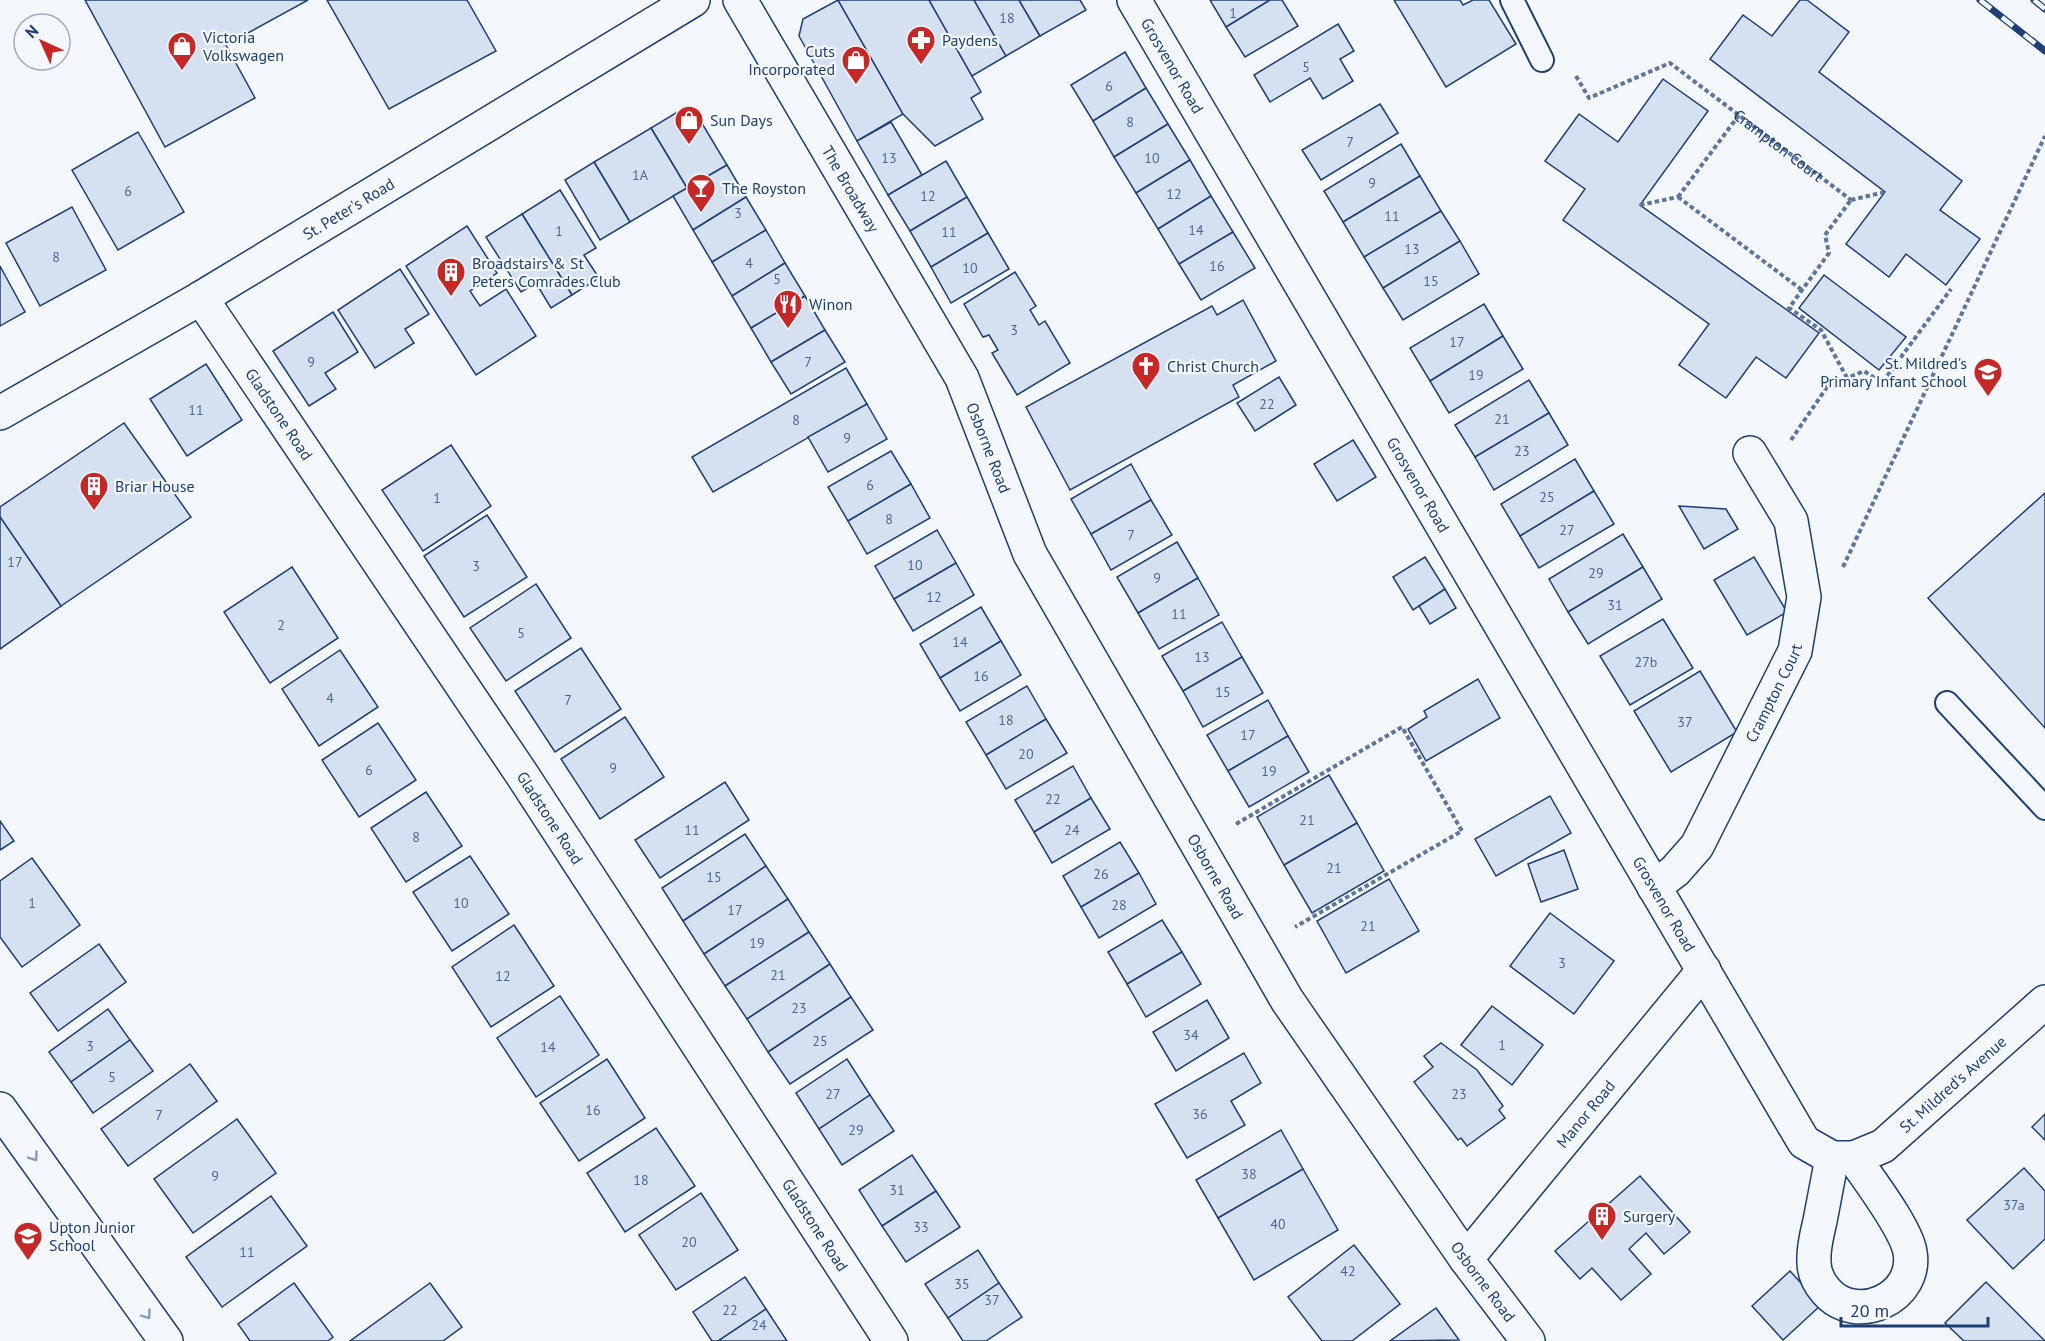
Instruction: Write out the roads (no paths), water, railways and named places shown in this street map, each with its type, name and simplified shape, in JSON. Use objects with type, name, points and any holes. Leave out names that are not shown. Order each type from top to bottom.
[{"type":"street","name":"St. Peter's Road","points":[[0,412],[201,298],[693,0]]},
{"type":"street","name":"The Broadway","points":[[740,0],[962,378]]},
{"type":"street","name":"Grosvenor Road","points":[[1134,0],[1704,970]]},
{"type":"street","name":"Gladstone Road","points":[[201,298],[521,773],[891,1341]]},
{"type":"street","name":"Osborne Road","points":[[962,378],[1029,554],[1287,1000],[1466,1259],[1528,1341]]},
{"type":"street","name":"Crampton Court","points":[[1654,886],[1675,871],[1697,846],[1795,651],[1804,597],[1791,520],[1758,465]]},
{"type":"street","name":"St. Mildred's Avenue","points":[[1704,970],[1804,1142],[1843,1158],[1883,1146],[2045,1002]]},
{"type":"street","name":"Manor Road","points":[[1466,1259],[1704,970]]},
{"type":"street","points":[[0,1109],[166,1341]]},
{"type":"lane","points":[[1512,0],[1542,60]]},
{"type":"lane","points":[[1947,703],[2045,808]]},
{"type":"railway","points":[[1980,0],[2045,51]]},
{"type":"railway","points":[[2034,0],[2045,9]]},
{"type":"place","name":"Paydens","points":[[921,66]]},
{"type":"place","name":"Victoria Volkswagen","points":[[182,72]]},
{"type":"place","name":"Cuts Incorporated","points":[[856,86]]},
{"type":"place","name":"Sun Days","points":[[689,146]]},
{"type":"place","name":"The Royston","points":[[701,214]]},
{"type":"place","name":"Broadstairs & St Peters Comrades Club","points":[[451,298]]},
{"type":"place","name":"Winon","points":[[788,330]]},
{"type":"place","name":"Christ Church","points":[[1146,392]]},
{"type":"place","name":"St. Mildred's Primary Infant School","points":[[1988,398]]},
{"type":"place","name":"Briar House","points":[[94,512]]},
{"type":"place","name":"Surgery","points":[[1602,1242]]},
{"type":"place","name":"Upton Junior School","points":[[28,1262]]}]
